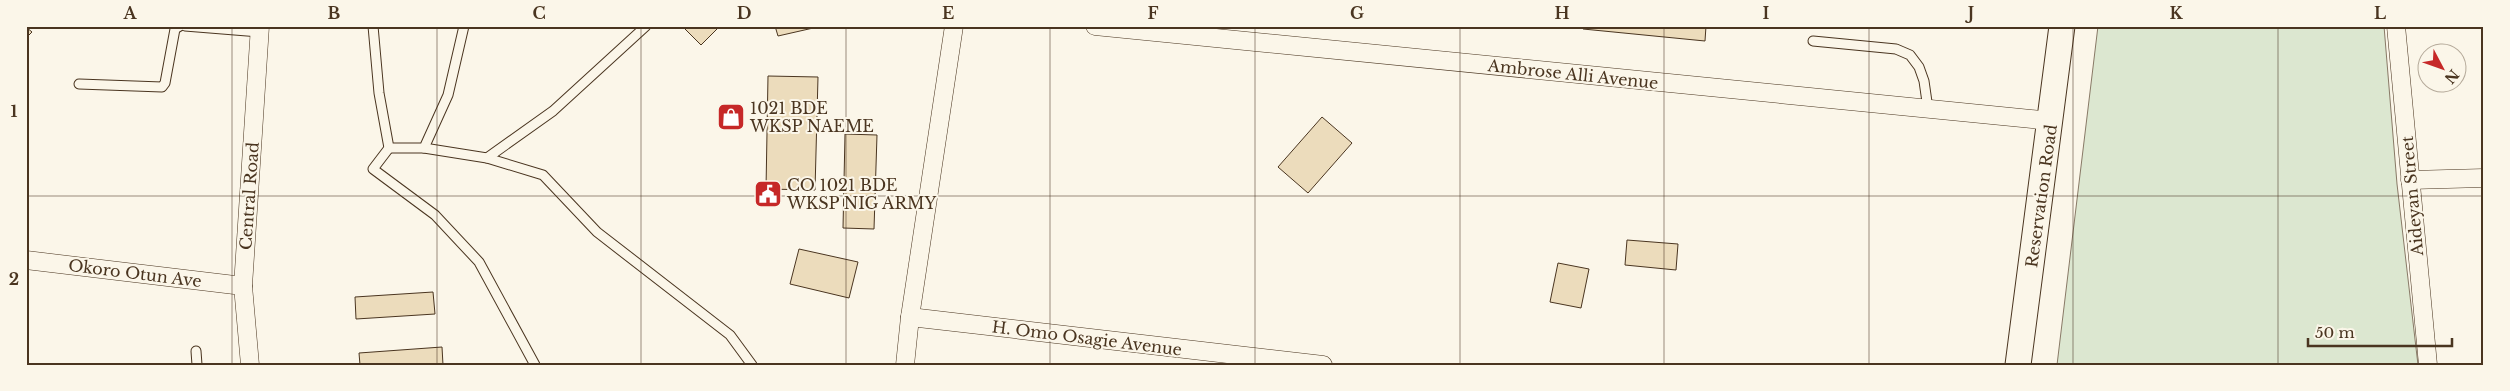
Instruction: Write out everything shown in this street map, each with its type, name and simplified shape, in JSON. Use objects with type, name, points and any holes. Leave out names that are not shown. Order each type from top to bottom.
[{"type":"street","points":[[905,365],[910,318],[954,26]]},
{"type":"street","name":"Reservation Road","points":[[2018,365],[2062,26]]},
{"type":"street","name":"Aideyan Street","points":[[2396,26],[2428,365]]},
{"type":"street","name":"Ambrose Alli Avenue","points":[[1102,27],[2051,121]]},
{"type":"street","name":"Central Road","points":[[250,365],[244,286],[260,29]]},
{"type":"street","points":[[2410,180],[2484,178]]},
{"type":"street","name":"Okoro Otun Ave","points":[[26,260],[244,286]]},
{"type":"street","name":"H. Omo Osagie Avenue","points":[[910,318],[1323,365]]},
{"type":"lane","points":[[78,84],[162,87],[165,83],[175,29],[180,26]]},
{"type":"lane","points":[[185,26],[260,29]]},
{"type":"lane","points":[[373,26],[379,93],[389,148],[372,169],[435,215],[479,262],[535,365]]},
{"type":"lane","points":[[424,148],[448,95],[464,26]]},
{"type":"lane","points":[[487,158],[553,111],[646,26]]},
{"type":"lane","points":[[1813,41],[1896,49],[1910,55],[1919,67],[1924,81],[1928,109]]},
{"type":"lane","points":[[389,148],[424,148],[487,158],[543,175],[597,232],[730,335],[752,365]]},
{"type":"lane","points":[[196,351],[197,365]]},
{"type":"green space","points":[[2098,26],[2384,26],[2397,184],[2418,365],[2057,365]]},
{"type":"building","points":[[682,26],[720,26],[701,45]]},
{"type":"building","points":[[775,26],[822,26],[778,36]]},
{"type":"building","points":[[1583,26],[1706,26],[1705,41],[1583,29]]},
{"type":"building","points":[[26,27],[32,32],[26,38]]},
{"type":"building","points":[[768,76],[818,77],[815,190],[766,189]]},
{"type":"building","points":[[1322,117],[1352,143],[1308,193],[1278,167]]},
{"type":"building","points":[[845,134],[877,135],[874,229],[843,228]]},
{"type":"building","points":[[1627,240],[1678,244],[1676,270],[1625,265]]},
{"type":"building","points":[[799,249],[858,262],[849,298],[790,284]]},
{"type":"building","points":[[1558,263],[1589,269],[1581,308],[1550,302]]},
{"type":"building","points":[[433,292],[435,314],[356,319],[355,297]]},
{"type":"building","points":[[442,347],[443,365],[360,365],[359,353]]},
{"type":"place","name":"1021 BDE WKSP NAEME","points":[[731,117]]},
{"type":"place","name":"CO 1021 BDE WKSP NIG ARMY","points":[[768,194]]}]
